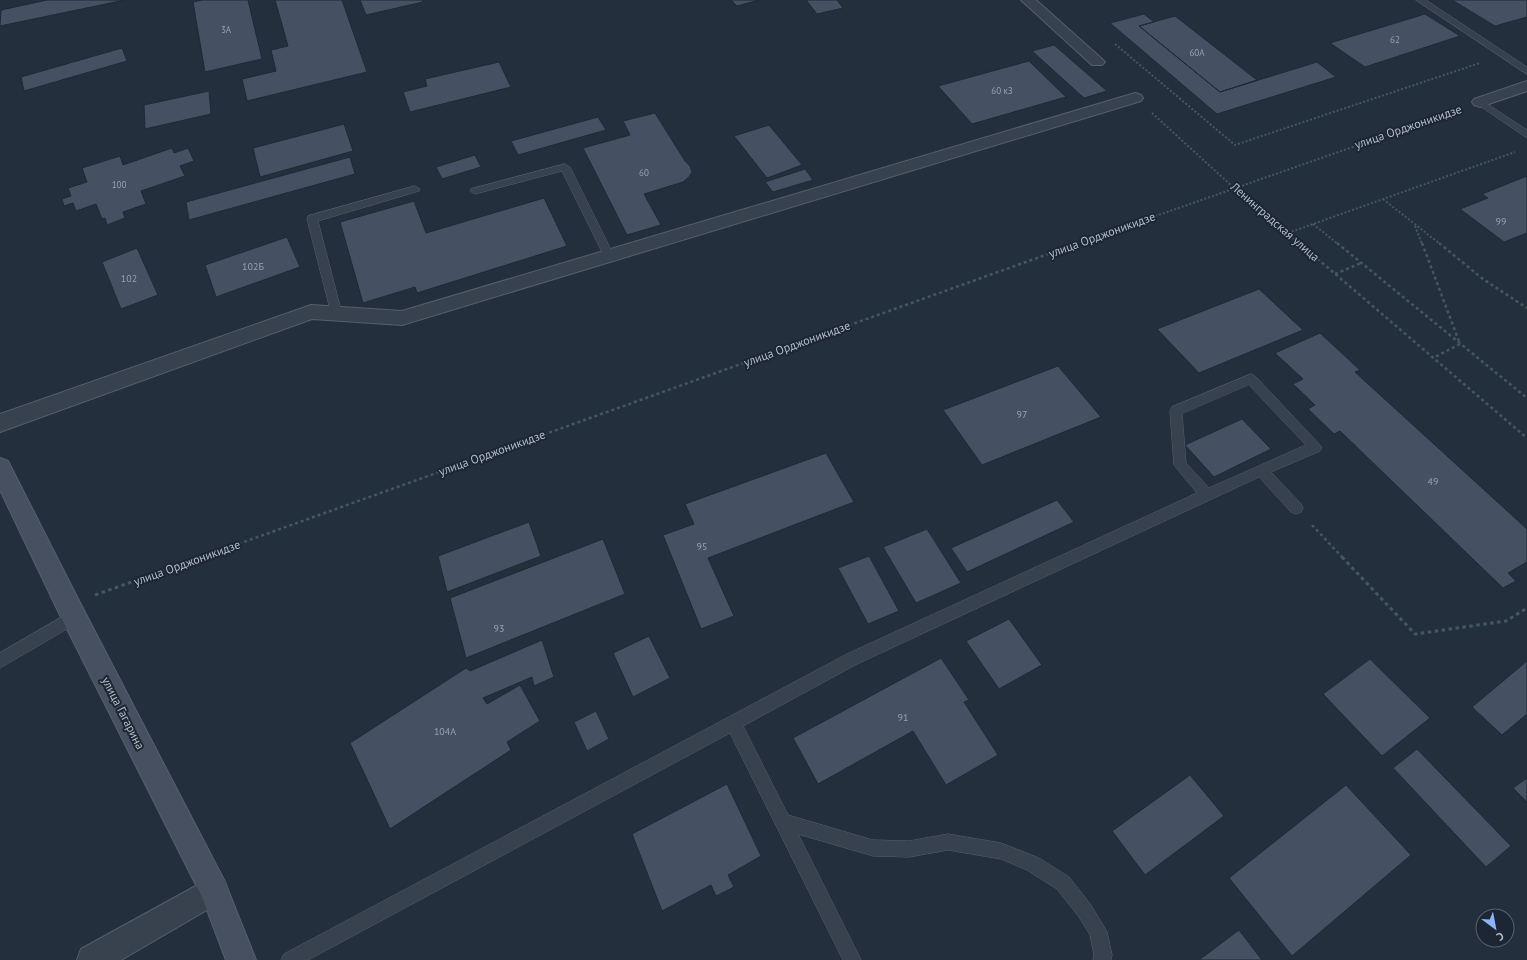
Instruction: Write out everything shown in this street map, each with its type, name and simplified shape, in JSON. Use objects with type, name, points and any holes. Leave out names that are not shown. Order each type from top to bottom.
[{"type":"street","points":[[1028,0],[1097,62]]},
{"type":"street","points":[[1480,102],[1527,86]]},
{"type":"street","points":[[0,423],[311,312],[402,318],[1136,98]]},
{"type":"street","name":"улица Гагарина","points":[[0,468],[71,611],[214,890],[241,960]]},
{"type":"street","points":[[92,960],[214,890]]},
{"type":"lane","points":[[1420,0],[1527,71]]},
{"type":"lane","points":[[1480,102],[1527,134]]},
{"type":"lane","points":[[475,191],[565,167],[609,256]]},
{"type":"lane","points":[[336,314],[312,219],[415,189]]},
{"type":"lane","points":[[290,960],[852,659],[1208,495],[1261,470],[1316,447],[1251,379],[1176,410],[1180,465],[1208,495]]},
{"type":"lane","points":[[1261,470],[1296,508]]},
{"type":"lane","points":[[0,660],[71,611]]},
{"type":"lane","points":[[733,722],[781,821],[852,960]]},
{"type":"lane","points":[[781,821],[873,848],[909,849],[948,842],[1001,851],[1033,864],[1063,883],[1085,911],[1098,932],[1103,955],[1102,960]]},
{"type":"path","points":[[1110,40],[1235,145],[1504,55]]},
{"type":"path","name":"Ленинградская улица","points":[[1136,98],[1234,188],[1527,438]]},
{"type":"path","name":"улица Орджоникидзе","points":[[71,611],[1234,188],[1480,102]]},
{"type":"path","points":[[1288,233],[1520,150]]},
{"type":"path","points":[[1382,199],[1483,279],[1527,308]]},
{"type":"path","points":[[1313,224],[1527,398]]},
{"type":"path","points":[[1415,226],[1460,344]]},
{"type":"path","points":[[1335,274],[1361,263]]},
{"type":"path","points":[[1433,358],[1460,344]]},
{"type":"path","points":[[1296,508],[1415,634],[1506,621],[1527,608]]},
{"type":"building","points":[[47,0],[125,0],[0,26],[1,10]]},
{"type":"building","points":[[202,0],[248,0],[262,59],[205,72],[193,2]]},
{"type":"building","points":[[275,0],[342,0],[367,72],[247,101],[242,79],[276,71],[271,50],[288,46]]},
{"type":"building","points":[[360,0],[422,0],[423,2],[366,15]]},
{"type":"building","points":[[731,0],[759,0],[737,6]]},
{"type":"building","points":[[806,0],[837,0],[843,8],[817,14]]},
{"type":"building","points":[[1452,0],[1527,0],[1527,17],[1495,26]]},
{"type":"building","points":[[1144,14],[1154,22],[1139,26],[1220,92],[1317,62],[1336,77],[1217,114],[1110,23]]},
{"type":"building","points":[[1425,14],[1460,36],[1365,67],[1330,43]]},
{"type":"building","points":[[1175,16],[1257,80],[1220,92],[1139,26]]},
{"type":"building","points":[[1054,45],[1107,91],[1084,98],[1032,51]]},
{"type":"building","points":[[122,48],[127,61],[24,91],[21,77]]},
{"type":"building","points":[[1029,61],[1066,97],[972,124],[938,86]]},
{"type":"building","points":[[499,62],[511,87],[410,112],[403,92],[427,86],[425,79]]},
{"type":"building","points":[[209,91],[211,114],[145,129],[144,105]]},
{"type":"building","points":[[655,113],[685,161],[690,166],[692,172],[683,182],[644,194],[661,225],[627,235],[583,148],[630,135],[623,121]]},
{"type":"building","points":[[598,117],[606,130],[518,155],[511,141]]},
{"type":"building","points":[[344,124],[353,151],[260,177],[253,148]]},
{"type":"building","points":[[769,125],[802,165],[767,178],[734,136]]},
{"type":"building","points":[[172,148],[174,153],[188,148],[194,161],[180,166],[185,176],[141,191],[146,204],[123,212],[125,218],[107,225],[105,218],[102,219],[96,204],[76,211],[73,203],[64,206],[62,199],[71,196],[68,188],[87,182],[82,168],[120,156],[123,165]]},
{"type":"building","points":[[475,155],[481,167],[442,179],[436,167]]},
{"type":"building","points":[[350,157],[355,174],[189,220],[186,202]]},
{"type":"building","points":[[805,169],[813,180],[773,192],[765,182]]},
{"type":"building","points":[[1527,176],[1527,233],[1504,242],[1460,209],[1488,198],[1482,194]]},
{"type":"building","points":[[544,198],[567,246],[417,293],[415,287],[363,303],[340,222],[414,201],[426,233]]},
{"type":"building","points":[[287,237],[300,267],[216,297],[205,265]]},
{"type":"building","points":[[137,248],[158,295],[121,309],[102,262]]},
{"type":"building","points":[[1259,289],[1303,330],[1199,373],[1157,329]]},
{"type":"building","points":[[1320,333],[1360,370],[1355,372],[1527,529],[1527,562],[1508,573],[1516,581],[1503,588],[1340,431],[1334,434],[1308,409],[1315,405],[1293,384],[1303,379],[1275,353]]},
{"type":"building","points":[[1058,366],[1101,417],[982,465],[943,410]]},
{"type":"building","points":[[1242,419],[1271,449],[1214,477],[1185,445]]},
{"type":"building","points":[[826,453],[854,502],[708,558],[734,616],[701,629],[663,535],[694,524],[685,504]]},
{"type":"building","points":[[1057,500],[1074,522],[967,572],[951,548]]},
{"type":"building","points":[[529,522],[541,556],[447,592],[438,556]]},
{"type":"building","points":[[927,529],[961,583],[916,603],[883,547]]},
{"type":"building","points":[[603,539],[625,594],[466,658],[450,598]]},
{"type":"building","points":[[869,556],[899,611],[868,624],[838,568]]},
{"type":"building","points":[[1009,619],[1042,665],[999,689],[966,641]]},
{"type":"building","points":[[649,636],[670,678],[633,697],[613,653]]},
{"type":"building","points":[[542,640],[554,677],[534,686],[532,677],[483,698],[487,704],[520,685],[540,721],[507,742],[511,750],[390,829],[350,743],[466,668],[470,671]]},
{"type":"building","points":[[941,658],[969,700],[964,702],[998,755],[946,785],[913,731],[818,784],[793,738]]},
{"type":"building","points":[[1370,659],[1430,718],[1382,756],[1323,694]]},
{"type":"building","points":[[1527,661],[1527,714],[1502,735],[1472,707]]},
{"type":"building","points":[[596,711],[609,739],[587,751],[574,722]]},
{"type":"building","points":[[1417,749],[1511,846],[1486,867],[1393,768]]},
{"type":"building","points":[[1190,775],[1224,816],[1145,875],[1112,831]]},
{"type":"building","points":[[1527,778],[1527,802],[1513,788]]},
{"type":"building","points":[[727,784],[761,856],[728,875],[734,887],[716,896],[711,885],[662,911],[632,834]]},
{"type":"building","points":[[1346,785],[1411,855],[1292,956],[1229,878]]},
{"type":"building","points":[[1239,930],[1262,960],[1199,960]]}]
